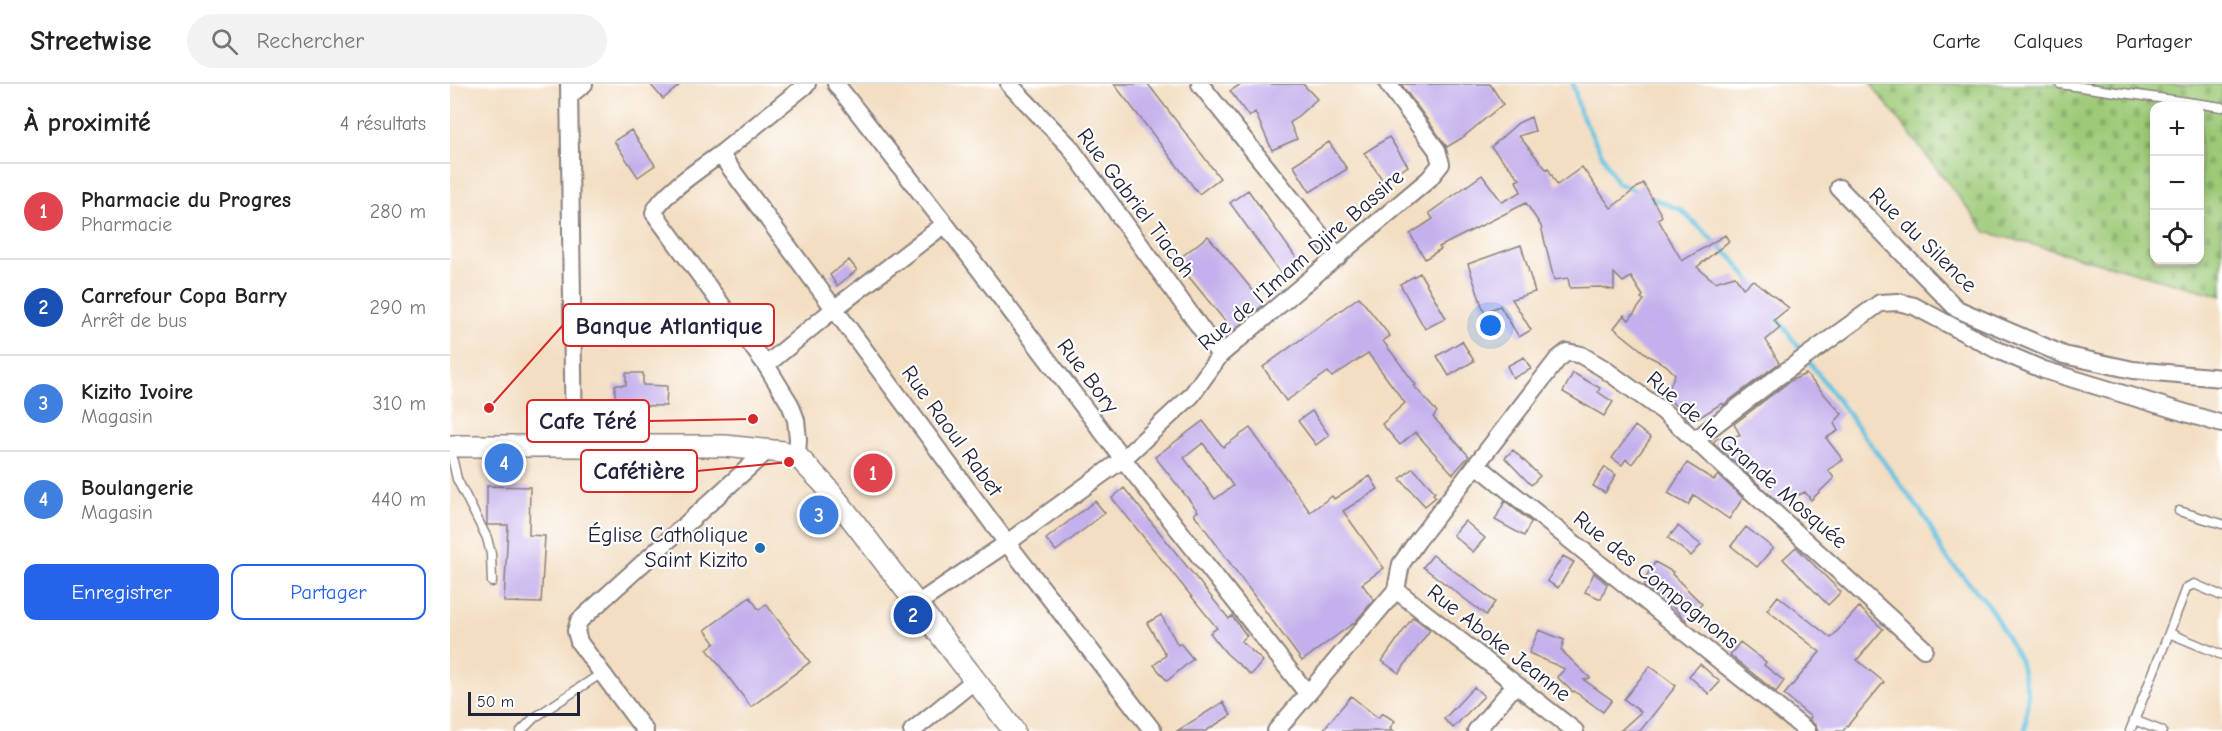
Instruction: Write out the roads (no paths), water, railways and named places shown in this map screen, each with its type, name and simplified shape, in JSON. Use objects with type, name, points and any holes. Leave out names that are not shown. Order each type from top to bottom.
[{"type":"street","points":[[574,445],[569,90],[584,84]]},
{"type":"street","points":[[797,456],[796,420],[790,404],[766,364],[654,216],[657,207],[686,179],[807,84]]},
{"type":"street","name":"Rue Bory","points":[[836,84],[1123,459],[1308,693]]},
{"type":"street","name":"Rue Gabriel Tiacoh","points":[[1009,84],[1069,146],[1220,355]]},
{"type":"street","name":"Rue de l'Imam Djire Bassire","points":[[917,604],[1007,543],[1123,459],[1191,396],[1220,355],[1429,179],[1441,164],[1437,150],[1388,84]]},
{"type":"street","points":[[1207,87],[1338,257]]},
{"type":"street","name":"Rue Raoul Rabet","points":[[720,154],[1007,543],[1153,731]]},
{"type":"street","name":"Rue du Silence","points":[[1839,188],[1957,309],[2064,355],[2133,370],[2222,378]]},
{"type":"street","points":[[766,364],[945,224]]},
{"type":"street","points":[[1695,440],[1880,303],[1898,302],[1914,306],[1995,349],[2044,370],[2222,424]]},
{"type":"street","name":"Rue de la Grande Mosquée","points":[[1276,731],[1396,590],[1401,564],[1557,360],[1567,352],[1581,355],[1603,368],[1664,412],[1924,649]]},
{"type":"street","points":[[450,447],[724,446],[768,450],[797,456],[824,484],[1014,731]]},
{"type":"street","points":[[645,731],[579,642],[576,632],[579,621],[768,450]]},
{"type":"street","name":"Rue des Compagnons","points":[[1477,465],[1807,731]]},
{"type":"street","name":"Rue Aboke Jeanne","points":[[1396,590],[1575,731]]},
{"type":"street","points":[[912,731],[975,680]]},
{"type":"street","points":[[1476,731],[1515,685]]},
{"type":"lane","points":[[2060,84],[2222,107]]},
{"type":"lane","points":[[450,447],[457,479],[487,538],[491,555],[492,582]]},
{"type":"lane","points":[[2179,510],[2222,524]]},
{"type":"lane","points":[[2130,731],[2186,588],[2193,584],[2222,596]]},
{"type":"lane","points":[[2169,633],[2222,655]]},
{"type":"lane","points":[[521,731],[534,718],[602,674]]},
{"type":"lane","points":[[2134,720],[2162,731]]},
{"type":"waterway","points":[[1573,84],[1580,112],[1617,183],[1639,192]]},
{"type":"waterway","points":[[1647,196],[1681,210],[1733,259],[1753,285]]},
{"type":"waterway","points":[[1774,314],[1803,353]]},
{"type":"waterway","points":[[1808,360],[1927,520],[1943,554],[1988,604],[2020,660],[2028,694],[2025,731]]},
{"type":"place","name":"Banque Atlantique","points":[[489,408]]},
{"type":"place","name":"Cafe Téré","points":[[753,419]]},
{"type":"place","name":"Cafétière","points":[[789,462]]},
{"type":"place","name":"Boulangerie","points":[[504,463]]},
{"type":"place","name":"Pharmacie du Progres","points":[[873,473]]},
{"type":"place","name":"Kizito Ivoire","points":[[819,515]]},
{"type":"place","name":"Église Catholique Saint Kizito","points":[[760,548]]},
{"type":"place","name":"Carrefour Copa Barry","points":[[913,615]]}]
